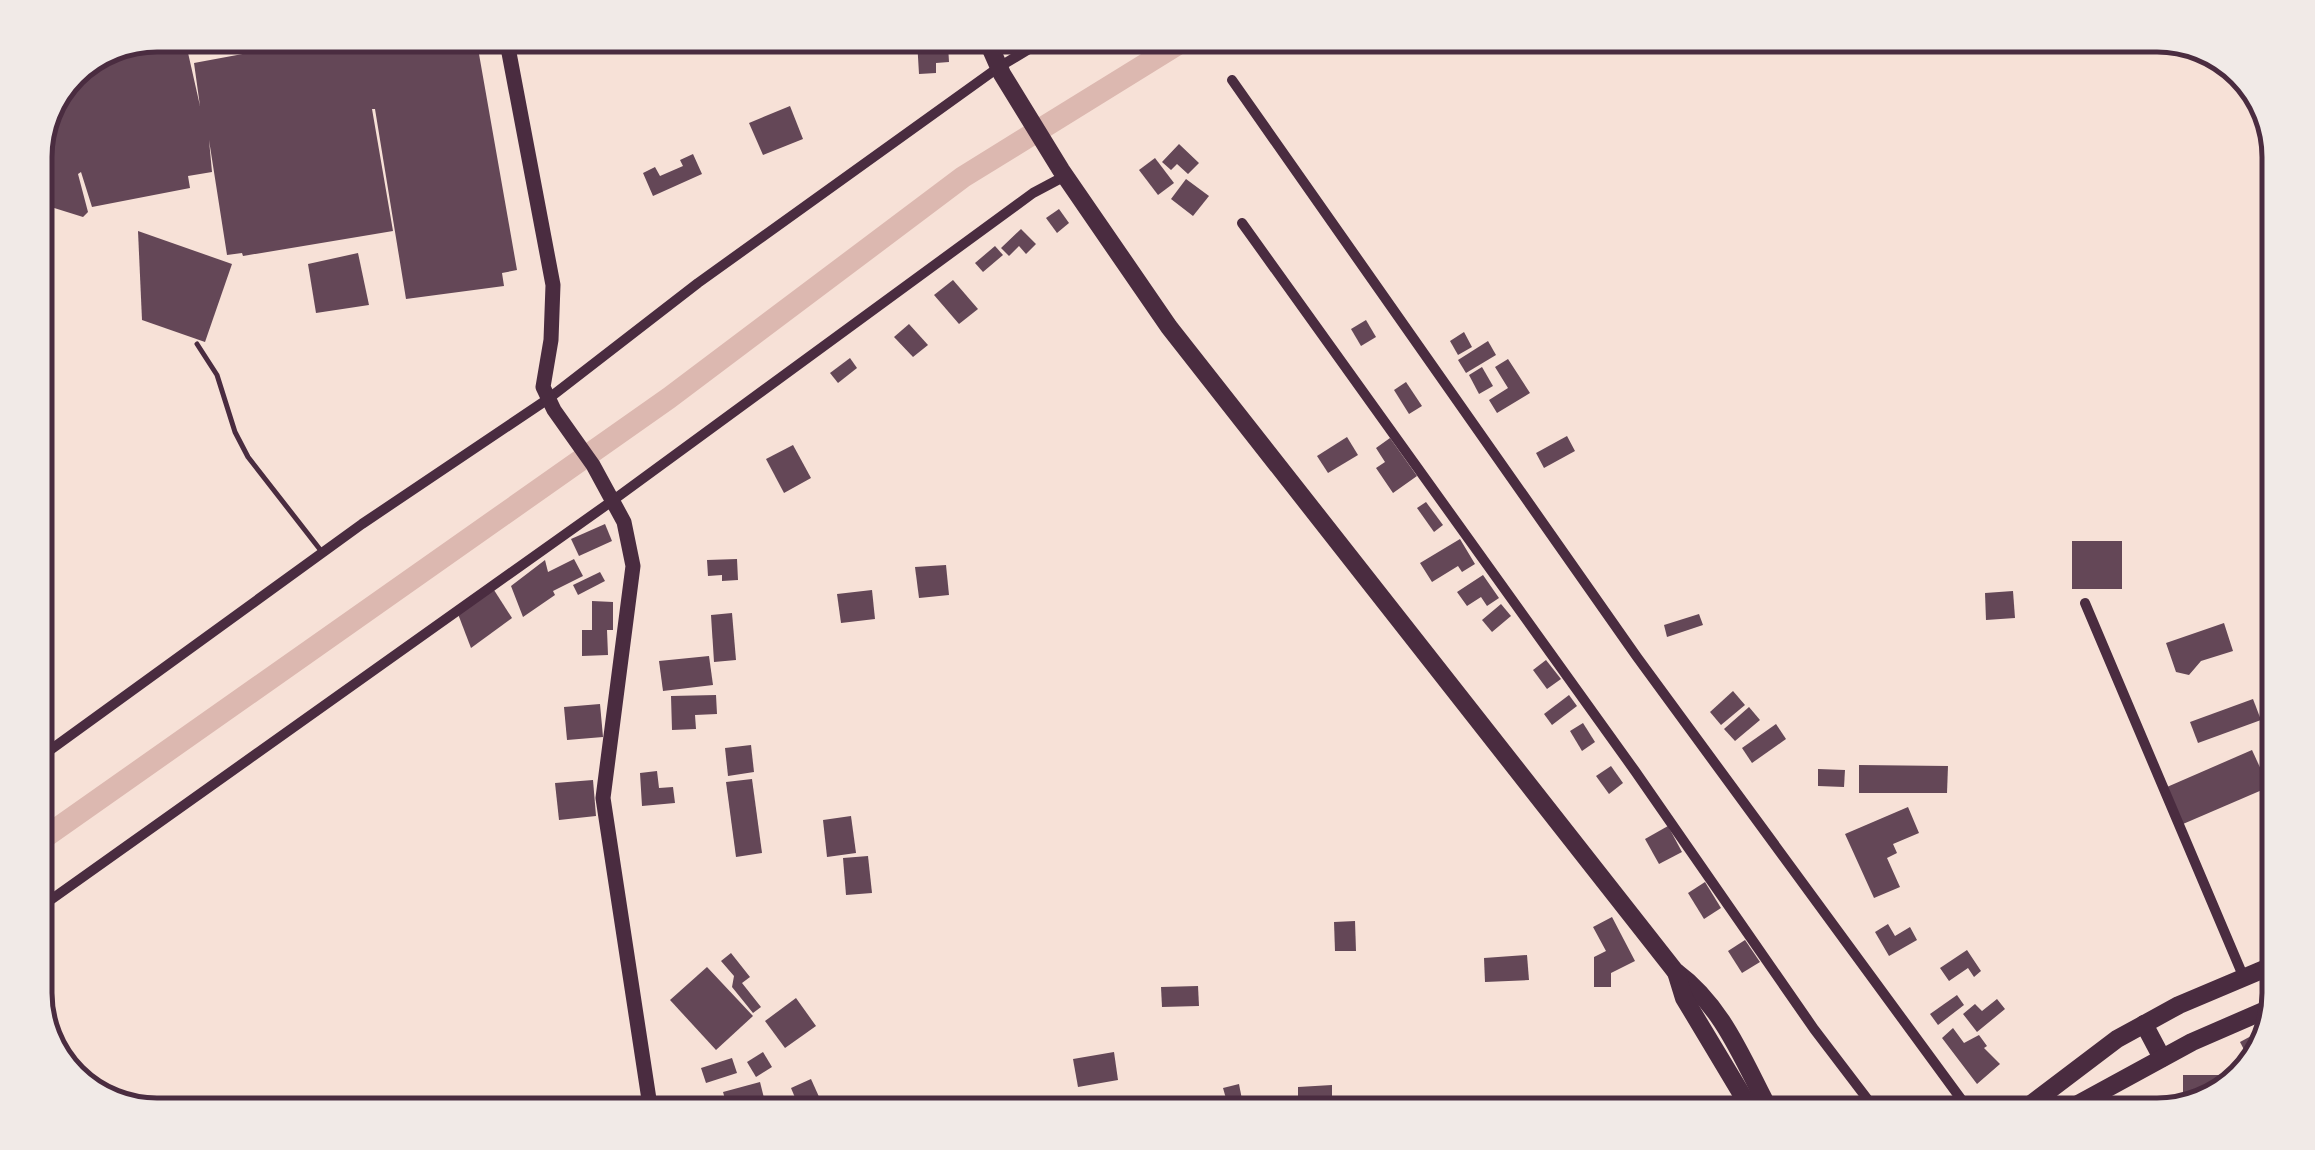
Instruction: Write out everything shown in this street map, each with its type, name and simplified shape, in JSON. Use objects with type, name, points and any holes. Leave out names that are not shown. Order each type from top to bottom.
[{"type":"highway","points":[[992,52],[1063,173],[1169,327],[1675,971],[1700,989],[1722,1019],[1763,1098]]},
{"type":"highway","points":[[2038,1098],[2116,1039],[2262,970]]},
{"type":"highway","points":[[1675,971],[1684,998],[1742,1098]]},
{"type":"highway","points":[[2089,1098],[2162,1058],[2261,1012]]},
{"type":"highway","points":[[2144,1024],[2162,1058]]},
{"type":"highway","points":[[1752,1077],[1770,1098]]},
{"type":"main road","points":[[509,52],[553,285],[551,340],[543,387],[624,522],[633,566],[604,798],[649,1098]]},
{"type":"street","points":[[53,748],[322,552],[551,405],[698,283],[1026,52]]},
{"type":"street","points":[[1232,80],[1637,656],[1960,1098]]},
{"type":"street","points":[[53,899],[612,501],[1063,173]]},
{"type":"street","points":[[1242,223],[1866,1098]]},
{"type":"street","points":[[2085,603],[2244,978]]},
{"type":"lane","points":[[197,344],[217,375],[235,432],[248,457],[322,552]]},
{"type":"building","points":[[188,52],[200,106],[194,63],[253,52],[479,52],[517,270],[502,273],[504,286],[406,299],[375,109],[393,231],[243,256],[227,255],[209,140],[212,172],[188,176],[190,188],[92,207],[81,172],[78,174],[88,212],[83,217],[53,208],[56,130],[74,93],[88,78],[123,58],[143,53]]},
{"type":"building","points":[[918,52],[948,52],[949,62],[936,63],[936,73],[919,74]]},
{"type":"building","points":[[790,106],[803,139],[763,155],[749,123]]},
{"type":"building","points":[[1179,144],[1199,163],[1188,174],[1177,164],[1171,170],[1162,162]]},
{"type":"building","points":[[693,154],[702,174],[653,196],[643,173],[655,167],[660,176],[683,166],[680,160]]},
{"type":"building","points":[[1155,158],[1174,183],[1158,195],[1139,170]]},
{"type":"building","points":[[1186,179],[1209,196],[1193,216],[1171,199]]},
{"type":"building","points":[[1059,209],[1069,223],[1057,233],[1046,218]]},
{"type":"building","points":[[1021,229],[1036,244],[1026,254],[1019,246],[1009,256],[1001,248]]},
{"type":"building","points":[[138,231],[232,264],[205,342],[142,320]]},
{"type":"building","points":[[995,246],[1003,255],[983,272],[975,263]]},
{"type":"building","points":[[358,253],[369,305],[316,313],[308,264]]},
{"type":"building","points":[[953,280],[978,309],[959,324],[934,295]]},
{"type":"building","points":[[1366,320],[1376,337],[1361,346],[1351,329]]},
{"type":"building","points":[[909,324],[928,345],[913,357],[894,337]]},
{"type":"building","points":[[1464,332],[1472,347],[1458,355],[1450,341]]},
{"type":"building","points":[[1488,341],[1496,355],[1466,373],[1458,360]]},
{"type":"building","points":[[850,358],[857,368],[838,383],[830,373]]},
{"type":"building","points":[[1508,359],[1530,393],[1497,413],[1489,400],[1508,388],[1495,367]]},
{"type":"building","points":[[1482,367],[1493,386],[1479,394],[1469,375]]},
{"type":"building","points":[[1406,382],[1422,406],[1409,414],[1394,390]]},
{"type":"building","points":[[1567,436],[1575,451],[1544,468],[1536,453]]},
{"type":"building","points":[[1347,437],[1358,455],[1328,473],[1317,456]]},
{"type":"building","points":[[1390,438],[1417,476],[1393,493],[1376,468],[1385,462],[1376,448]]},
{"type":"building","points":[[793,445],[811,478],[784,493],[766,459]]},
{"type":"building","points":[[1426,502],[1443,525],[1434,532],[1417,508]]},
{"type":"building","points":[[605,524],[612,541],[579,556],[571,539]]},
{"type":"building","points":[[1460,539],[1475,564],[1462,572],[1458,566],[1432,582],[1420,563]]},
{"type":"building","points":[[2072,541],[2122,541],[2122,589],[2072,589]]},
{"type":"building","points":[[574,559],[583,576],[553,591],[555,595],[523,617],[511,586],[545,560],[548,572]]},
{"type":"building","points":[[737,559],[738,580],[722,581],[722,575],[708,576],[707,560]]},
{"type":"building","points":[[946,565],[949,595],[919,598],[915,567]]},
{"type":"building","points":[[600,572],[605,581],[578,595],[573,585]]},
{"type":"building","points":[[1483,575],[1499,598],[1487,606],[1481,597],[1467,606],[1457,592]]},
{"type":"building","points":[[494,590],[512,618],[471,648],[458,614]]},
{"type":"building","points":[[872,590],[875,619],[841,623],[837,594]]},
{"type":"building","points":[[2013,591],[2015,618],[1986,620],[1985,593]]},
{"type":"building","points":[[592,601],[613,602],[613,630],[607,630],[608,655],[582,656],[582,630],[592,630]]},
{"type":"building","points":[[1501,604],[1511,616],[1492,632],[1482,620]]},
{"type":"building","points":[[732,613],[736,660],[714,662],[711,615]]},
{"type":"building","points":[[1699,614],[1703,625],[1667,637],[1664,625]]},
{"type":"building","points":[[2224,623],[2233,651],[2201,661],[2189,675],[2176,672],[2166,643]]},
{"type":"building","points":[[709,656],[713,685],[663,691],[659,661]]},
{"type":"building","points":[[1546,660],[1561,679],[1547,689],[1533,670]]},
{"type":"building","points":[[1733,691],[1745,705],[1721,725],[1710,712]]},
{"type":"building","points":[[716,695],[717,714],[695,715],[696,729],[672,730],[671,696]]},
{"type":"building","points":[[1569,695],[1577,706],[1552,725],[1544,714]]},
{"type":"building","points":[[2253,699],[2261,720],[2198,743],[2190,722]]},
{"type":"building","points":[[600,704],[603,737],[567,740],[564,707]]},
{"type":"building","points":[[1749,707],[1760,720],[1735,741],[1724,729]]},
{"type":"building","points":[[1583,723],[1595,742],[1582,751],[1570,731]]},
{"type":"building","points":[[1776,724],[1786,739],[1752,763],[1742,748]]},
{"type":"building","points":[[751,745],[754,772],[728,776],[725,748]]},
{"type":"building","points":[[2252,750],[2262,772],[2262,790],[2183,824],[2167,787]]},
{"type":"building","points":[[1859,765],[1948,766],[1947,793],[1859,793]]},
{"type":"building","points":[[1611,766],[1623,783],[1609,794],[1596,776]]},
{"type":"building","points":[[1818,769],[1845,770],[1844,787],[1818,786]]},
{"type":"building","points":[[657,771],[659,788],[673,787],[675,803],[642,806],[640,773]]},
{"type":"building","points":[[752,779],[762,853],[736,857],[726,782]]},
{"type":"building","points":[[593,780],[596,816],[559,820],[555,783]]},
{"type":"building","points":[[1908,807],[1919,833],[1893,844],[1897,853],[1887,858],[1900,887],[1874,898],[1845,834]]},
{"type":"building","points":[[851,816],[856,853],[827,857],[823,820]]},
{"type":"building","points":[[1668,826],[1682,852],[1659,864],[1645,839]]},
{"type":"building","points":[[868,856],[872,893],[846,895],[843,858]]},
{"type":"building","points":[[1705,882],[1721,908],[1704,919],[1688,893]]},
{"type":"building","points":[[1612,917],[1635,961],[1611,973],[1611,987],[1594,987],[1594,957],[1606,951],[1593,927]]},
{"type":"building","points":[[1355,921],[1356,951],[1335,951],[1334,922]]},
{"type":"building","points":[[1888,924],[1895,936],[1910,927],[1917,940],[1889,956],[1875,932]]},
{"type":"building","points":[[1745,940],[1760,962],[1742,973],[1728,951]]},
{"type":"building","points":[[1967,950],[1981,971],[1974,977],[1968,968],[1949,981],[1940,968]]},
{"type":"building","points":[[731,953],[750,977],[742,983],[761,1007],[753,1013],[732,987],[734,976],[721,961]]},
{"type":"building","points":[[1527,955],[1529,980],[1485,982],[1484,958]]},
{"type":"building","points":[[707,967],[753,1016],[716,1050],[670,1000]]},
{"type":"building","points":[[1198,986],[1199,1006],[1162,1007],[1161,987]]},
{"type":"building","points":[[1957,995],[1964,1005],[1938,1025],[1930,1014]]},
{"type":"building","points":[[796,998],[816,1026],[785,1048],[765,1021]]},
{"type":"building","points":[[1997,999],[2005,1009],[1977,1032],[1963,1014],[1975,1004],[1982,1011]]},
{"type":"building","points":[[1953,1028],[1964,1043],[1979,1035],[1987,1046],[1984,1048],[2000,1064],[1977,1084],[1942,1038]]},
{"type":"building","points":[[2254,1035],[2245,1051],[2240,1042]]},
{"type":"building","points":[[763,1052],[772,1067],[756,1077],[747,1062]]},
{"type":"building","points":[[1114,1052],[1118,1080],[1078,1087],[1073,1059]]},
{"type":"building","points":[[732,1058],[737,1073],[706,1083],[701,1068]]},
{"type":"building","points":[[2183,1075],[2223,1075],[2198,1090],[2183,1094]]},
{"type":"building","points":[[811,1079],[820,1098],[795,1098],[791,1088]]},
{"type":"building","points":[[760,1082],[764,1098],[725,1098],[723,1092]]},
{"type":"building","points":[[1239,1084],[1242,1098],[1226,1098],[1223,1088]]},
{"type":"building","points":[[1332,1085],[1332,1098],[1298,1098],[1298,1087]]},
{"type":"waterway","points":[[53,831],[669,398],[963,177],[1165,52]]}]
